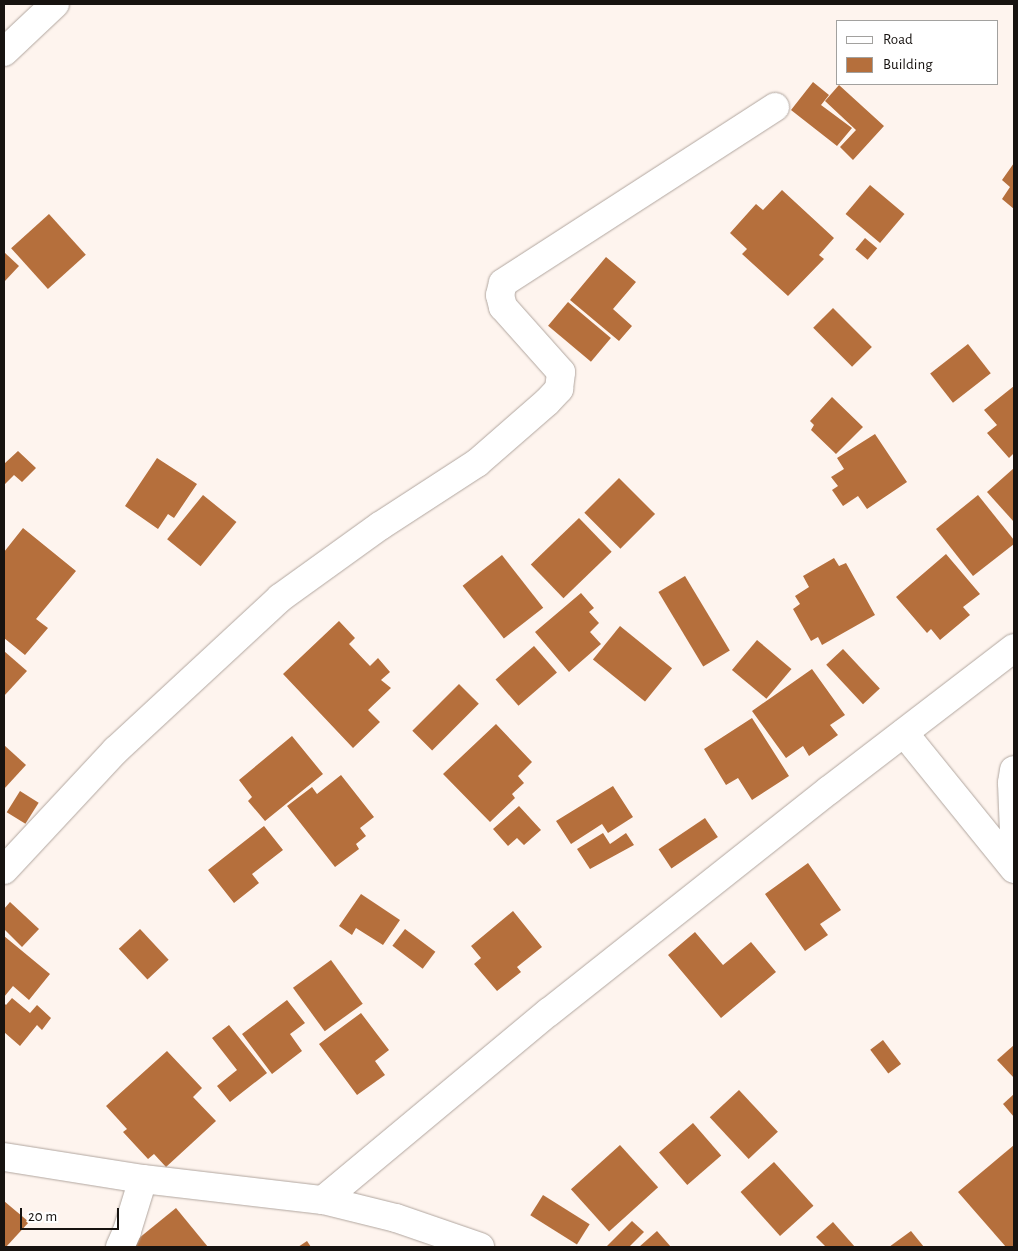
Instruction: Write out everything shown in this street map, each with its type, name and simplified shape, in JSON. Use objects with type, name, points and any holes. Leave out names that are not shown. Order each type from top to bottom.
[{"type":"street","points":[[4,52],[55,4]]},
{"type":"street","points":[[4,870],[116,750],[280,598],[380,526],[477,462],[547,402],[559,389],[561,372],[503,307],[500,296],[503,283],[775,107]]},
{"type":"street","points":[[323,1200],[549,1012],[1014,648]]},
{"type":"street","points":[[904,733],[1014,869]]},
{"type":"street","points":[[1014,770],[1012,783],[1014,833]]},
{"type":"street","points":[[4,1156],[143,1179],[323,1200],[396,1218],[480,1247]]},
{"type":"street","points":[[120,1247],[127,1231],[143,1179]]},
{"type":"building","points":[[813,82],[829,95],[821,105],[852,128],[837,146],[791,110]]},
{"type":"building","points":[[839,85],[884,126],[853,160],[840,147],[856,130],[825,101]]},
{"type":"building","points":[[1014,163],[1014,209],[1002,199],[1010,187],[1002,180]]},
{"type":"building","points":[[870,185],[904,214],[880,243],[846,214]]},
{"type":"building","points":[[782,190],[834,238],[819,255],[824,259],[788,296],[742,254],[747,249],[730,233],[756,204],[763,210]]},
{"type":"building","points":[[49,214],[86,255],[48,289],[11,248]]},
{"type":"building","points":[[865,238],[877,248],[868,260],[855,249]]},
{"type":"building","points":[[4,252],[19,266],[4,282]]},
{"type":"building","points":[[606,257],[636,282],[613,309],[632,326],[619,341],[570,300]]},
{"type":"building","points":[[568,302],[611,338],[591,362],[548,326]]},
{"type":"building","points":[[833,308],[872,347],[852,367],[813,328]]},
{"type":"building","points":[[968,344],[991,373],[953,403],[930,374]]},
{"type":"building","points":[[1014,386],[1014,453],[1009,458],[987,433],[997,425],[984,410]]},
{"type":"building","points":[[832,397],[863,427],[836,454],[811,430],[814,425],[810,421]]},
{"type":"building","points":[[875,434],[907,482],[867,509],[858,496],[843,506],[832,490],[838,486],[831,477],[844,469],[837,458]]},
{"type":"building","points":[[18,451],[36,468],[22,482],[14,475],[4,485],[4,464]]},
{"type":"building","points":[[157,458],[197,484],[174,518],[168,514],[158,529],[125,506]]},
{"type":"building","points":[[1014,468],[1014,522],[987,492]]},
{"type":"building","points":[[619,478],[655,514],[620,549],[584,513]]},
{"type":"building","points":[[203,495],[236,522],[201,566],[167,539]]},
{"type":"building","points":[[978,495],[1014,540],[1014,544],[973,576],[936,529]]},
{"type":"building","points":[[579,518],[612,552],[563,598],[531,565]]},
{"type":"building","points":[[23,528],[76,571],[36,619],[48,628],[25,655],[4,638],[4,552]]},
{"type":"building","points":[[946,554],[980,594],[963,607],[970,615],[940,640],[931,629],[927,633],[896,597]]},
{"type":"building","points":[[502,555],[543,608],[504,639],[463,586]]},
{"type":"building","points":[[834,558],[839,566],[846,563],[875,615],[822,645],[818,637],[811,641],[793,609],[800,604],[795,596],[809,587],[803,576]]},
{"type":"building","points":[[685,576],[730,651],[703,667],[658,592]]},
{"type":"building","points":[[581,593],[594,608],[589,612],[599,623],[590,632],[601,644],[569,672],[535,632]]},
{"type":"building","points":[[339,621],[355,638],[349,644],[370,666],[378,658],[390,672],[381,680],[391,688],[368,710],[380,722],[353,748],[283,674]]},
{"type":"building","points":[[620,626],[672,668],[645,702],[593,659]]},
{"type":"building","points":[[757,640],[791,669],[766,699],[732,670]]},
{"type":"building","points":[[534,646],[557,672],[518,706],[496,679]]},
{"type":"building","points":[[843,649],[880,688],[863,704],[826,665]]},
{"type":"building","points":[[4,651],[27,671],[4,696]]},
{"type":"building","points":[[812,669],[845,715],[830,725],[838,735],[809,756],[803,746],[786,758],[752,711]]},
{"type":"building","points":[[459,684],[479,704],[432,750],[412,731]]},
{"type":"building","points":[[752,718],[789,776],[752,800],[738,778],[726,785],[704,749]]},
{"type":"building","points":[[496,724],[532,762],[518,776],[524,783],[512,794],[515,798],[490,822],[443,774]]},
{"type":"building","points":[[292,736],[323,774],[265,821],[248,801],[252,797],[239,780]]},
{"type":"building","points":[[4,745],[26,765],[4,789]]},
{"type":"building","points":[[341,775],[374,817],[360,828],[366,836],[356,844],[359,849],[335,867],[287,806],[312,787],[317,794]]},
{"type":"building","points":[[613,786],[633,817],[608,833],[602,824],[571,844],[556,821]]},
{"type":"building","points":[[20,791],[39,803],[25,824],[7,812]]},
{"type":"building","points":[[519,806],[541,830],[524,845],[517,838],[508,846],[493,829]]},
{"type":"building","points":[[705,818],[718,837],[671,868],[659,849]]},
{"type":"building","points":[[264,826],[283,850],[252,874],[259,883],[234,903],[208,870]]},
{"type":"building","points":[[603,833],[610,844],[626,833],[634,845],[590,869],[577,849]]},
{"type":"building","points":[[808,863],[841,910],[820,924],[828,935],[805,951],[765,894]]},
{"type":"building","points":[[361,894],[400,920],[383,945],[356,928],[352,935],[339,926]]},
{"type":"building","points":[[10,902],[39,929],[22,947],[4,929],[4,909]]},
{"type":"building","points":[[513,911],[542,947],[517,967],[521,972],[497,991],[474,964],[481,958],[471,946]]},
{"type":"building","points":[[140,929],[169,960],[147,979],[119,949]]},
{"type":"building","points":[[405,929],[435,952],[423,969],[392,946]]},
{"type":"building","points":[[695,932],[723,965],[751,942],[776,972],[721,1018],[668,955]]},
{"type":"building","points":[[4,936],[50,974],[29,1000],[13,986],[4,997]]},
{"type":"building","points":[[331,960],[363,1004],[325,1031],[293,988]]},
{"type":"building","points":[[12,998],[30,1013],[37,1005],[51,1018],[42,1030],[37,1025],[20,1046],[4,1032],[4,1003],[6,1005]]},
{"type":"building","points":[[287,1000],[305,1023],[290,1034],[302,1051],[272,1074],[242,1034]]},
{"type":"building","points":[[361,1013],[389,1050],[375,1061],[385,1075],[357,1095],[319,1044]]},
{"type":"building","points":[[229,1025],[267,1073],[230,1102],[217,1086],[237,1070],[212,1038]]},
{"type":"building","points":[[883,1040],[901,1064],[888,1074],[870,1050]]},
{"type":"building","points":[[1014,1045],[1014,1078],[997,1060]]},
{"type":"building","points":[[167,1051],[202,1088],[193,1097],[216,1121],[166,1167],[154,1154],[148,1159],[123,1132],[127,1129],[106,1106]]},
{"type":"building","points":[[739,1090],[778,1132],[749,1159],[710,1117]]},
{"type":"building","points":[[1014,1094],[1014,1117],[1003,1104]]},
{"type":"building","points":[[693,1123],[721,1155],[687,1185],[659,1153]]},
{"type":"building","points":[[620,1145],[658,1187],[609,1232],[571,1189]]},
{"type":"building","points":[[1014,1145],[1014,1247],[1006,1247],[958,1192]]},
{"type":"building","points":[[774,1162],[813,1206],[780,1236],[741,1192]]},
{"type":"building","points":[[543,1195],[590,1224],[577,1244],[530,1215]]},
{"type":"building","points":[[4,1201],[29,1222],[6,1247],[4,1247]]},
{"type":"building","points":[[176,1208],[208,1247],[128,1247]]},
{"type":"building","points":[[632,1221],[644,1232],[629,1247],[606,1247]]},
{"type":"building","points":[[833,1222],[855,1247],[826,1247],[816,1237]]},
{"type":"building","points":[[657,1231],[671,1247],[639,1247]]},
{"type":"building","points":[[911,1231],[924,1247],[889,1247]]},
{"type":"building","points":[[307,1241],[311,1247],[298,1247]]}]
